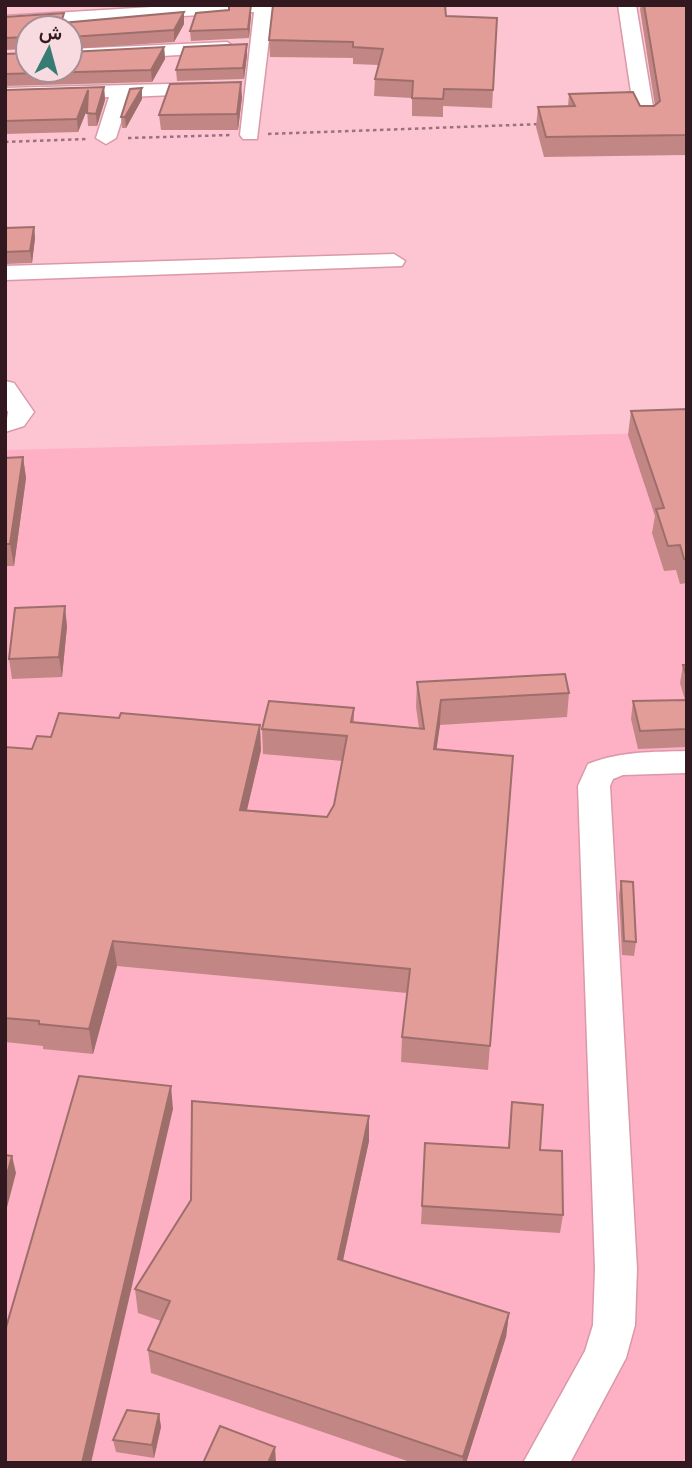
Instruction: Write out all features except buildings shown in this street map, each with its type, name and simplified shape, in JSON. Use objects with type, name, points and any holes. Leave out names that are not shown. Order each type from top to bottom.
[{"type":"street","points":[[627,5],[645,119]]},
{"type":"street","points":[[5,21],[264,6],[250,135]]},
{"type":"street","points":[[84,54],[260,46]]},
{"type":"street","points":[[5,94],[256,88]]},
{"type":"street","points":[[106,138],[121,91]]},
{"type":"street","points":[[5,272],[394,261]]},
{"type":"street","points":[[5,388],[21,412],[15,421],[5,424]]},
{"type":"street","points":[[545,1463],[604,1358],[614,1325],[616,1269],[594,786],[599,772],[620,764],[687,762]]},
{"type":"path","points":[[5,142],[551,123]]},
{"type":"shaded area","points":[[687,432],[687,1463],[5,1463],[5,450]]}]
